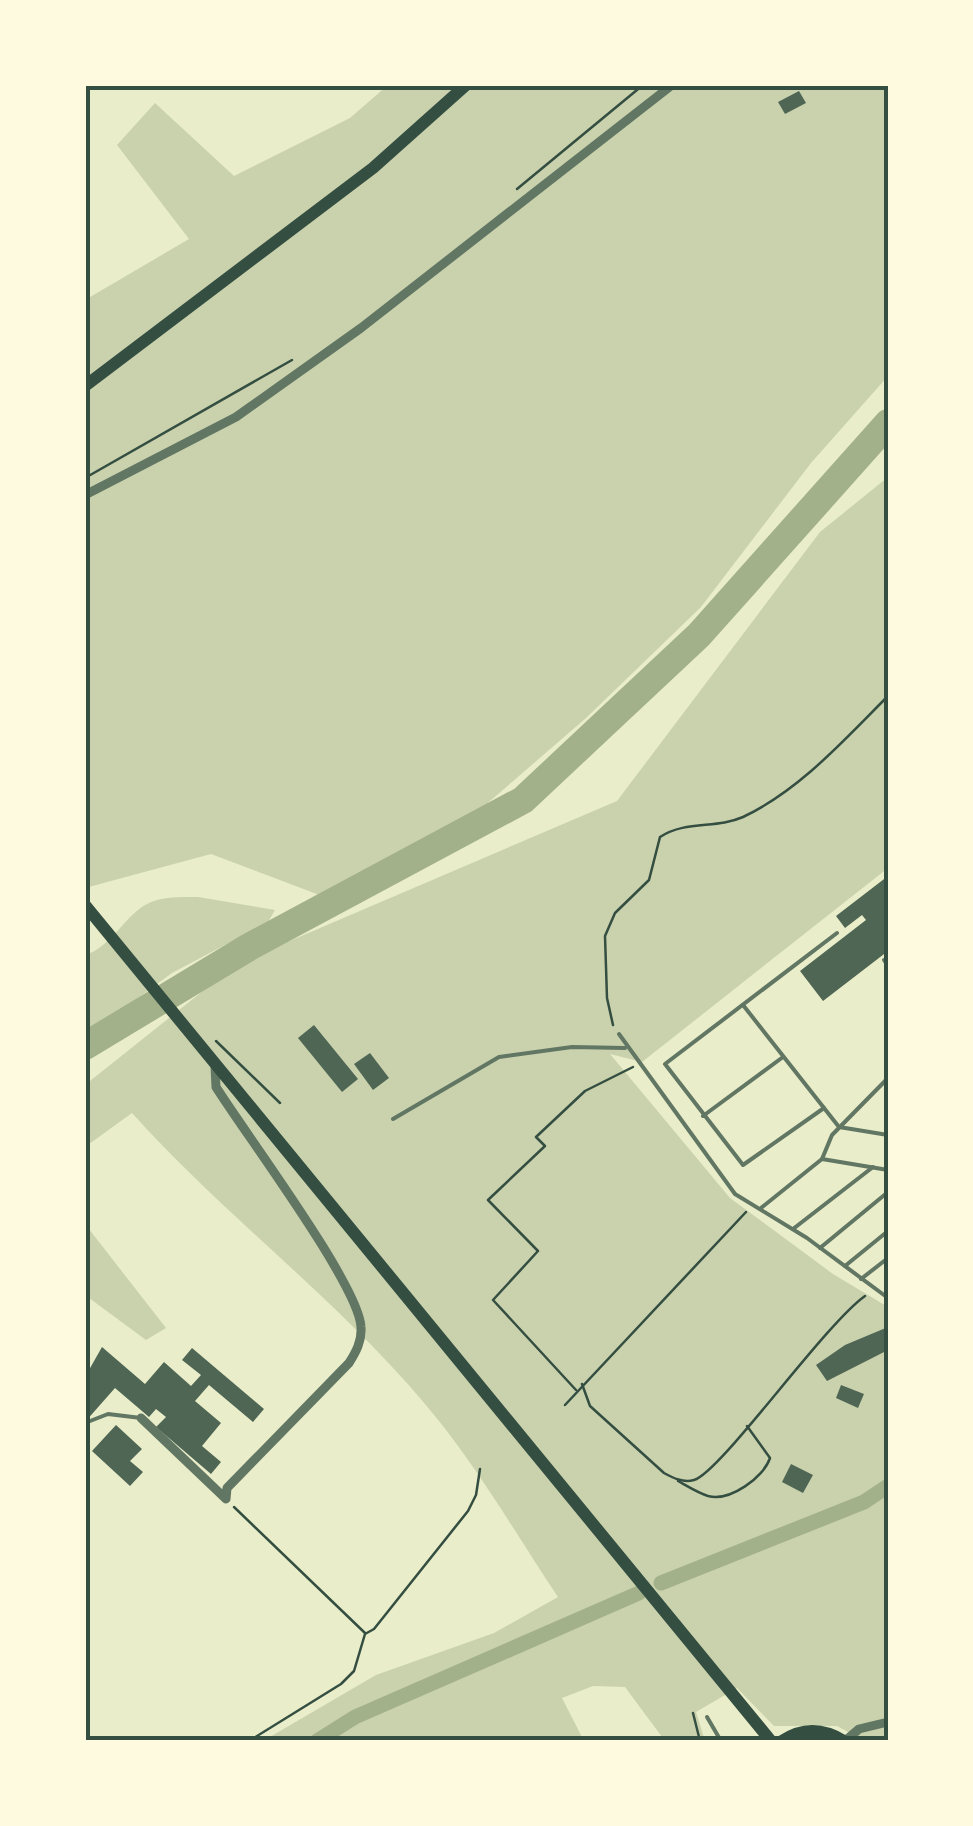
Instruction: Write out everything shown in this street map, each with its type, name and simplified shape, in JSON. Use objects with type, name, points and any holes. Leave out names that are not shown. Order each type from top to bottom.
[{"type":"main road","points":[[85,386],[372,168],[466,85]]},
{"type":"main road","points":[[85,905],[771,1741]]},
{"type":"main road","points":[[782,1741],[802,1731],[816,1730],[844,1741]]},
{"type":"street","points":[[85,496],[236,418],[361,328],[672,85]]},
{"type":"street","points":[[214,1063],[216,1087],[324,1250],[361,1328],[360,1342],[349,1363],[227,1488],[226,1499]]},
{"type":"street","points":[[141,1418],[226,1499]]},
{"type":"street","points":[[844,1741],[859,1729],[888,1722]]},
{"type":"lane","points":[[824,1108],[743,1164],[665,1064],[837,933]]},
{"type":"lane","points":[[743,1005],[839,1127],[888,1135]]},
{"type":"lane","points":[[618,1034],[735,1194],[793,1229],[887,1297]]},
{"type":"lane","points":[[392,1119],[499,1057],[572,1046],[626,1048]]},
{"type":"lane","points":[[704,1116],[783,1058]]},
{"type":"lane","points":[[762,1208],[822,1159],[839,1127],[888,1078]]},
{"type":"lane","points":[[822,1159],[888,1170]]},
{"type":"lane","points":[[793,1229],[872,1167]]},
{"type":"lane","points":[[820,1248],[888,1192]]},
{"type":"lane","points":[[844,1266],[888,1231]]},
{"type":"lane","points":[[861,1279],[888,1258]]},
{"type":"lane","points":[[85,1423],[108,1414],[141,1418]]},
{"type":"lane","points":[[708,1717],[721,1741]]},
{"type":"path","points":[[505,199],[643,85]]},
{"type":"path","points":[[85,478],[298,357]]},
{"type":"path","points":[[618,1034],[608,1011],[605,936],[616,914],[650,880],[660,837],[684,826],[741,818],[769,801],[834,751],[888,696]]},
{"type":"path","points":[[214,1040],[280,1103]]},
{"type":"path","points":[[576,1390],[493,1300],[538,1251],[488,1200],[545,1146],[536,1137],[585,1091],[638,1064]]},
{"type":"path","points":[[565,1405],[754,1204]]},
{"type":"path","points":[[676,1480],[695,1480],[714,1466],[855,1302],[874,1289]]},
{"type":"path","points":[[582,1384],[590,1406],[676,1480],[710,1497],[720,1497],[760,1474],[770,1458],[746,1426]]},
{"type":"path","points":[[250,1741],[354,1672],[365,1634],[374,1629],[468,1511],[476,1495],[480,1469]]},
{"type":"path","points":[[226,1499],[365,1634]]},
{"type":"path","points":[[693,1713],[700,1741]]},
{"type":"green space","points":[[388,85],[888,85],[888,376],[811,463],[701,607],[586,718],[482,808],[322,896],[211,854],[85,888],[85,300],[189,239],[117,145],[155,103],[234,176],[350,118]]},
{"type":"green space","points":[[888,477],[888,868],[642,1062],[610,1054],[730,1198],[833,1274],[888,1307],[888,1741],[865,1741],[837,1726],[774,1726],[737,1688],[696,1712],[705,1741],[665,1741],[625,1687],[593,1686],[562,1698],[583,1739],[579,1741],[263,1741],[376,1675],[494,1633],[558,1597],[473,1467],[408,1384],[132,1113],[85,1147],[85,1085],[238,963],[617,801],[820,532]]},
{"type":"green space","points":[[198,897],[275,910],[268,922],[172,973],[85,1037],[85,955],[103,945],[149,903]]},
{"type":"green space","points":[[85,1224],[166,1328],[146,1340],[85,1295]]},
{"type":"building","points":[[799,91],[806,103],[785,114],[778,102]]},
{"type":"building","points":[[888,876],[888,951],[823,1001],[800,971],[866,920],[862,915],[845,928],[836,916]]},
{"type":"building","points":[[314,1025],[358,1079],[342,1092],[298,1038]]},
{"type":"building","points":[[370,1053],[389,1078],[373,1090],[354,1064]]},
{"type":"building","points":[[888,1327],[888,1350],[827,1381],[816,1365],[845,1345]]},
{"type":"building","points":[[102,1347],[145,1384],[164,1362],[191,1386],[201,1375],[182,1360],[192,1348],[264,1409],[253,1422],[209,1385],[195,1401],[221,1423],[202,1446],[221,1462],[211,1474],[156,1427],[166,1417],[156,1409],[149,1417],[115,1388],[85,1422],[85,1377]]},
{"type":"building","points":[[841,1385],[864,1394],[858,1408],[836,1398]]},
{"type":"building","points":[[116,1425],[142,1449],[130,1461],[143,1472],[130,1486],[92,1451]]},
{"type":"building","points":[[791,1464],[813,1475],[803,1493],[782,1482]]},
{"type":"waterway","points":[[85,1046],[249,947],[523,800],[699,635],[888,423]]},
{"type":"waterway","points":[[661,1583],[864,1502],[888,1486]]},
{"type":"waterway","points":[[317,1741],[355,1717],[639,1593]]}]
